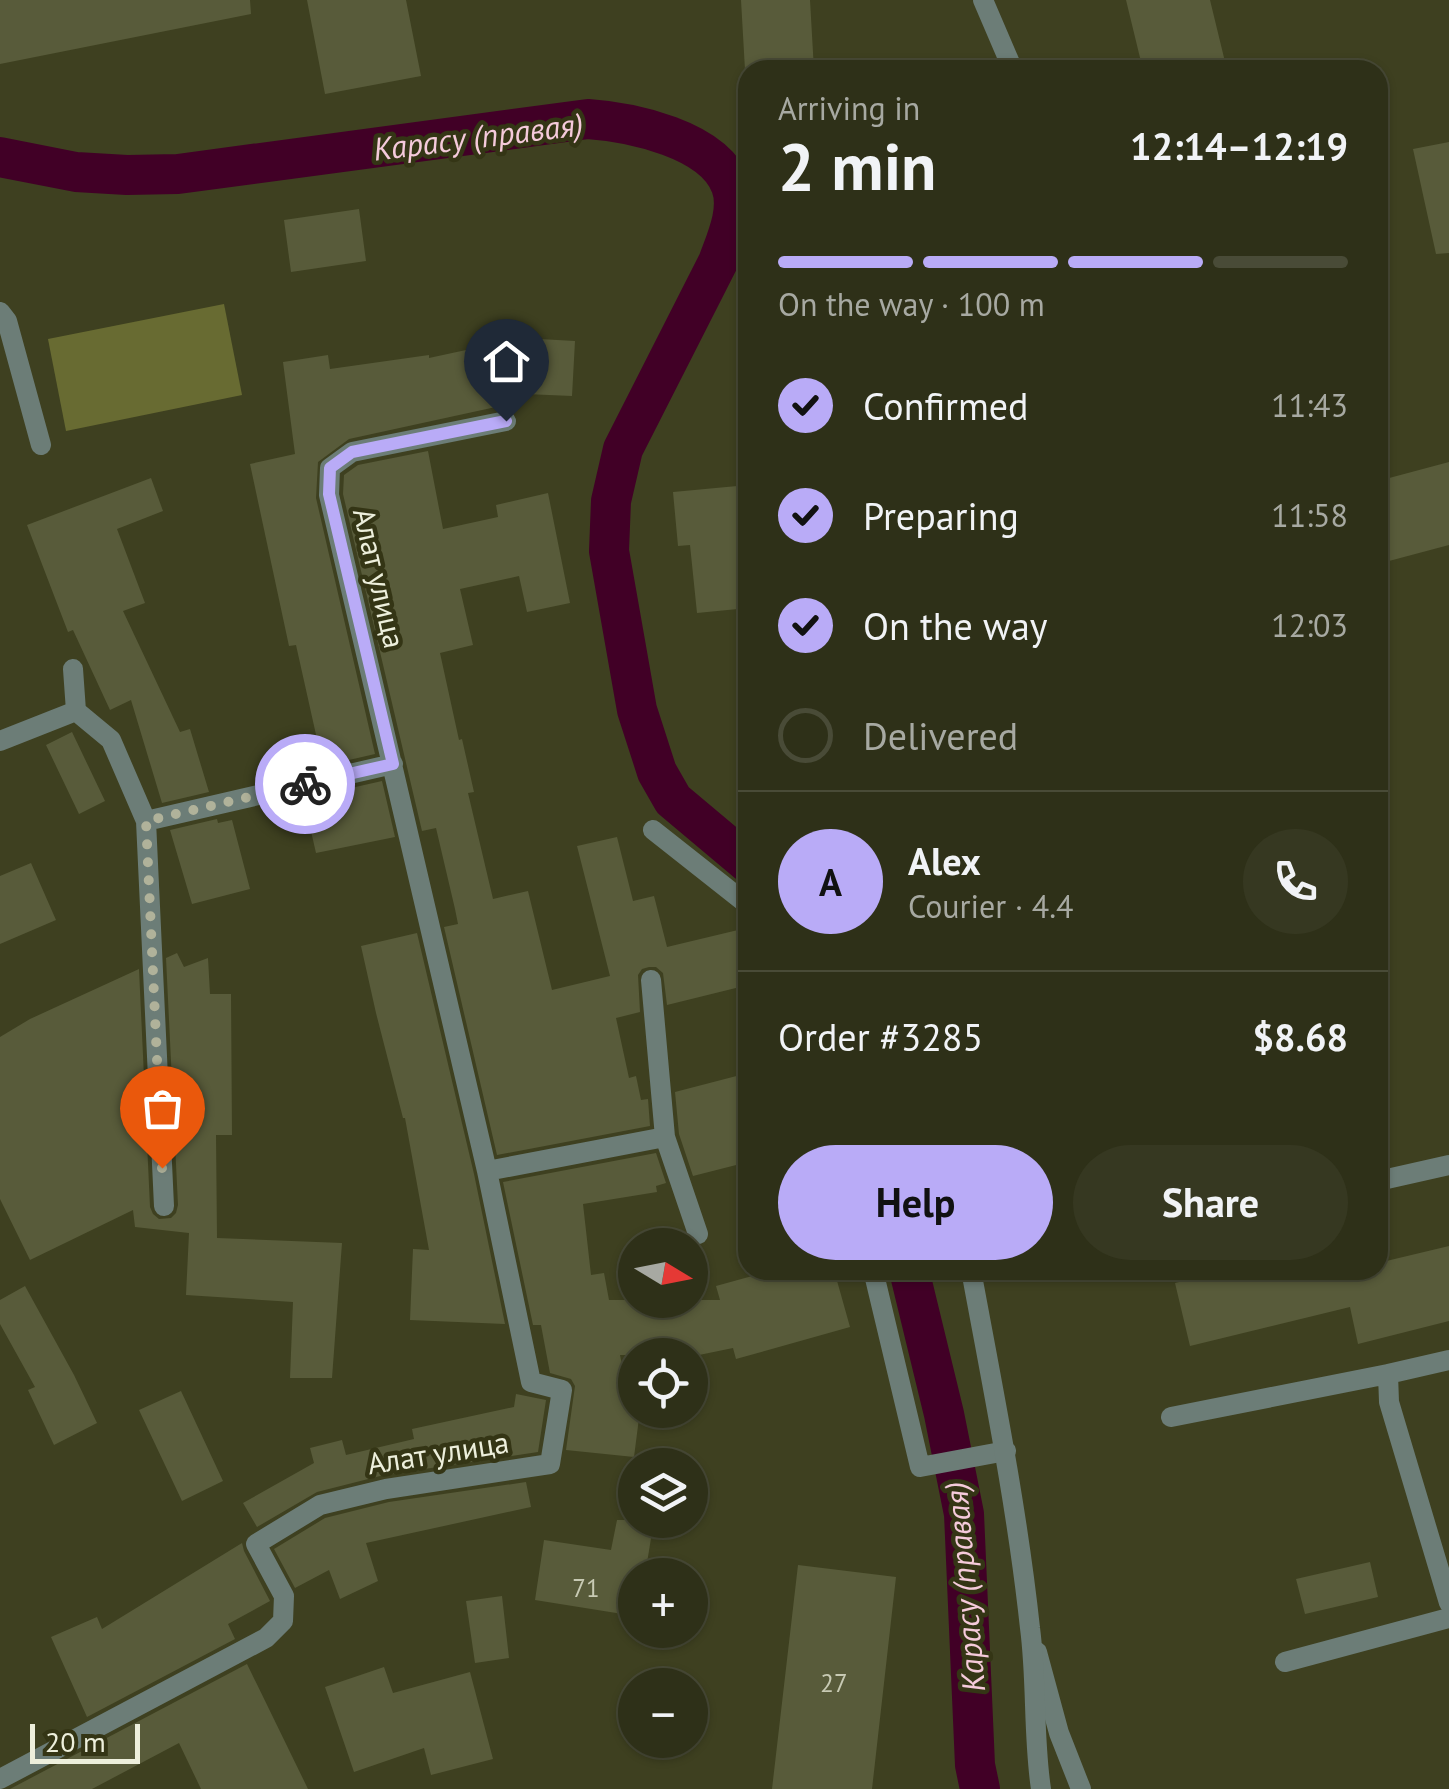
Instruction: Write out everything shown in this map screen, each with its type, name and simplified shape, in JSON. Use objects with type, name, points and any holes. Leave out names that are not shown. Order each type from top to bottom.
[{"type":"street","points":[[983,0],[1009,60]]},
{"type":"street","points":[[0,312],[7,321],[41,445]]},
{"type":"street","name":"Алат улица","points":[[0,1779],[266,1638],[283,1621],[284,1596],[256,1544],[320,1505],[386,1488],[550,1464],[562,1390],[530,1382],[487,1171],[329,494],[330,468],[352,452],[506,421]]},
{"type":"street","points":[[72,669],[76,711],[111,740],[146,821],[164,1206]]},
{"type":"street","points":[[0,741],[76,711]]},
{"type":"street","points":[[146,821],[393,764]]},
{"type":"street","points":[[653,830],[738,897]]},
{"type":"street","points":[[651,980],[665,1137],[696,1228]]},
{"type":"street","points":[[487,1171],[665,1137]]},
{"type":"street","points":[[1388,1179],[1449,1164]]},
{"type":"street","points":[[875,1280],[920,1467],[1006,1451]]},
{"type":"street","points":[[977,1280],[1031,1631],[1041,1789]]},
{"type":"street","points":[[1170,1417],[1449,1360]]},
{"type":"street","points":[[1388,1374],[1389,1402],[1449,1603]]},
{"type":"street","points":[[1286,1662],[1449,1618]]},
{"type":"street","points":[[1031,1631],[1059,1733],[1081,1789]]},
{"type":"green space","points":[[224,304],[242,395],[66,431],[48,339]]},
{"type":"building","points":[[0,0],[250,0],[251,14],[0,64]]},
{"type":"building","points":[[307,0],[406,0],[421,76],[325,94]]},
{"type":"building","points":[[741,0],[810,0],[813,60],[744,60]]},
{"type":"building","points":[[1126,0],[1210,0],[1225,60],[1141,60]]},
{"type":"building","points":[[1449,142],[1449,253],[1436,254],[1413,149]]},
{"type":"building","points":[[359,209],[366,261],[291,272],[284,220]]},
{"type":"building","points":[[522,338],[575,341],[572,396],[502,393],[505,405],[349,439],[318,462],[316,498],[375,754],[323,766],[296,645],[289,646],[250,464],[295,454],[283,362],[328,355],[330,369],[429,358]]},
{"type":"building","points":[[428,451],[443,529],[498,517],[496,505],[548,493],[570,603],[527,612],[519,576],[460,589],[473,645],[440,653],[474,792],[468,793],[493,899],[528,891],[552,990],[610,976],[577,846],[617,837],[633,901],[654,896],[667,947],[738,930],[738,987],[667,1005],[663,973],[649,967],[638,975],[640,1012],[616,1018],[629,1078],[636,1076],[641,1100],[648,1099],[650,1126],[497,1155],[444,927],[458,924],[455,909],[436,828],[422,831],[343,494],[344,475],[358,465]]},
{"type":"building","points":[[1449,462],[1449,545],[1389,561],[1388,478]]},
{"type":"building","points":[[151,478],[163,511],[117,529],[145,603],[123,611],[180,732],[190,729],[209,792],[162,803],[131,700],[110,710],[73,630],[68,632],[27,525]]},
{"type":"building","points":[[738,486],[738,609],[697,613],[690,545],[678,546],[673,492]]},
{"type":"building","points":[[72,732],[105,801],[79,814],[46,745]]},
{"type":"building","points":[[382,781],[395,837],[316,853],[305,805],[330,800],[329,793]]},
{"type":"building","points":[[217,819],[218,823],[232,820],[250,889],[192,904],[170,830]]},
{"type":"building","points":[[31,863],[56,920],[0,944],[0,876]]},
{"type":"building","points":[[417,933],[505,1324],[410,1320],[413,1249],[429,1250],[405,1118],[361,946]]},
{"type":"building","points":[[177,953],[184,967],[208,958],[210,994],[231,994],[232,1135],[216,1135],[217,1238],[342,1243],[332,1378],[290,1378],[293,1302],[186,1295],[189,1233],[135,1227],[133,1210],[30,1260],[0,1199],[0,1037],[139,969],[150,1207],[159,1219],[171,1218],[176,1213],[166,958]]},
{"type":"building","points":[[738,1076],[738,1165],[693,1176],[679,1134],[675,1092]]},
{"type":"building","points":[[656,1153],[666,1183],[656,1186],[657,1192],[583,1204],[591,1275],[604,1273],[609,1300],[618,1300],[618,1318],[708,1318],[708,1300],[720,1300],[716,1286],[738,1280],[837,1280],[850,1327],[736,1359],[733,1348],[708,1353],[708,1338],[618,1338],[618,1428],[638,1428],[635,1448],[618,1448],[618,1455],[566,1450],[575,1386],[571,1379],[550,1373],[541,1325],[533,1325],[503,1182]]},
{"type":"building","points":[[1449,1246],[1449,1321],[1358,1344],[1350,1307],[1190,1346],[1175,1283],[1388,1280],[1388,1261]]},
{"type":"building","points":[[25,1286],[97,1423],[54,1445],[28,1390],[35,1387],[0,1324],[0,1300]]},
{"type":"building","points":[[181,1391],[223,1481],[182,1501],[139,1410]]},
{"type":"building","points":[[516,1394],[546,1400],[538,1452],[384,1475],[317,1492],[257,1527],[243,1503],[314,1463],[310,1448],[342,1440],[346,1455],[414,1439],[412,1429],[514,1407]]},
{"type":"building","points":[[526,1482],[531,1507],[366,1543],[378,1581],[340,1599],[329,1570],[295,1588],[274,1549],[325,1518],[389,1502]]},
{"type":"building","points":[[617,1520],[618,1538],[651,1538],[648,1558],[618,1558],[618,1613],[535,1600],[544,1540],[611,1550]]},
{"type":"building","points":[[242,1543],[270,1601],[228,1624],[235,1639],[87,1717],[51,1637],[97,1617],[102,1629]]},
{"type":"building","points":[[1370,1562],[1378,1597],[1305,1614],[1296,1579]]},
{"type":"building","points":[[798,1565],[896,1577],[872,1789],[772,1789]]},
{"type":"building","points":[[502,1596],[509,1658],[475,1663],[466,1601]]},
{"type":"building","points":[[247,1664],[308,1789],[201,1789],[179,1743],[92,1789],[10,1789]]},
{"type":"building","points":[[384,1667],[393,1693],[470,1672],[493,1759],[431,1775],[424,1748],[354,1772],[325,1687]]},
{"type":"waterway","name":"Карасу (правая)","points":[[0,157],[76,172],[178,174],[588,119],[648,129],[708,156],[731,186],[731,225],[718,262],[623,449],[611,501],[609,551],[637,710],[657,772],[673,800],[738,855]]},
{"type":"waterway","name":"Карасу (правая)","points":[[911,1280],[964,1514],[975,1765],[980,1789]]},
{"type":"way so far","points":[[162,1168],[146,821],[305,784]]},
{"type":"route","points":[[305,784],[393,764],[329,494],[330,468],[352,452],[506,421]]}]
